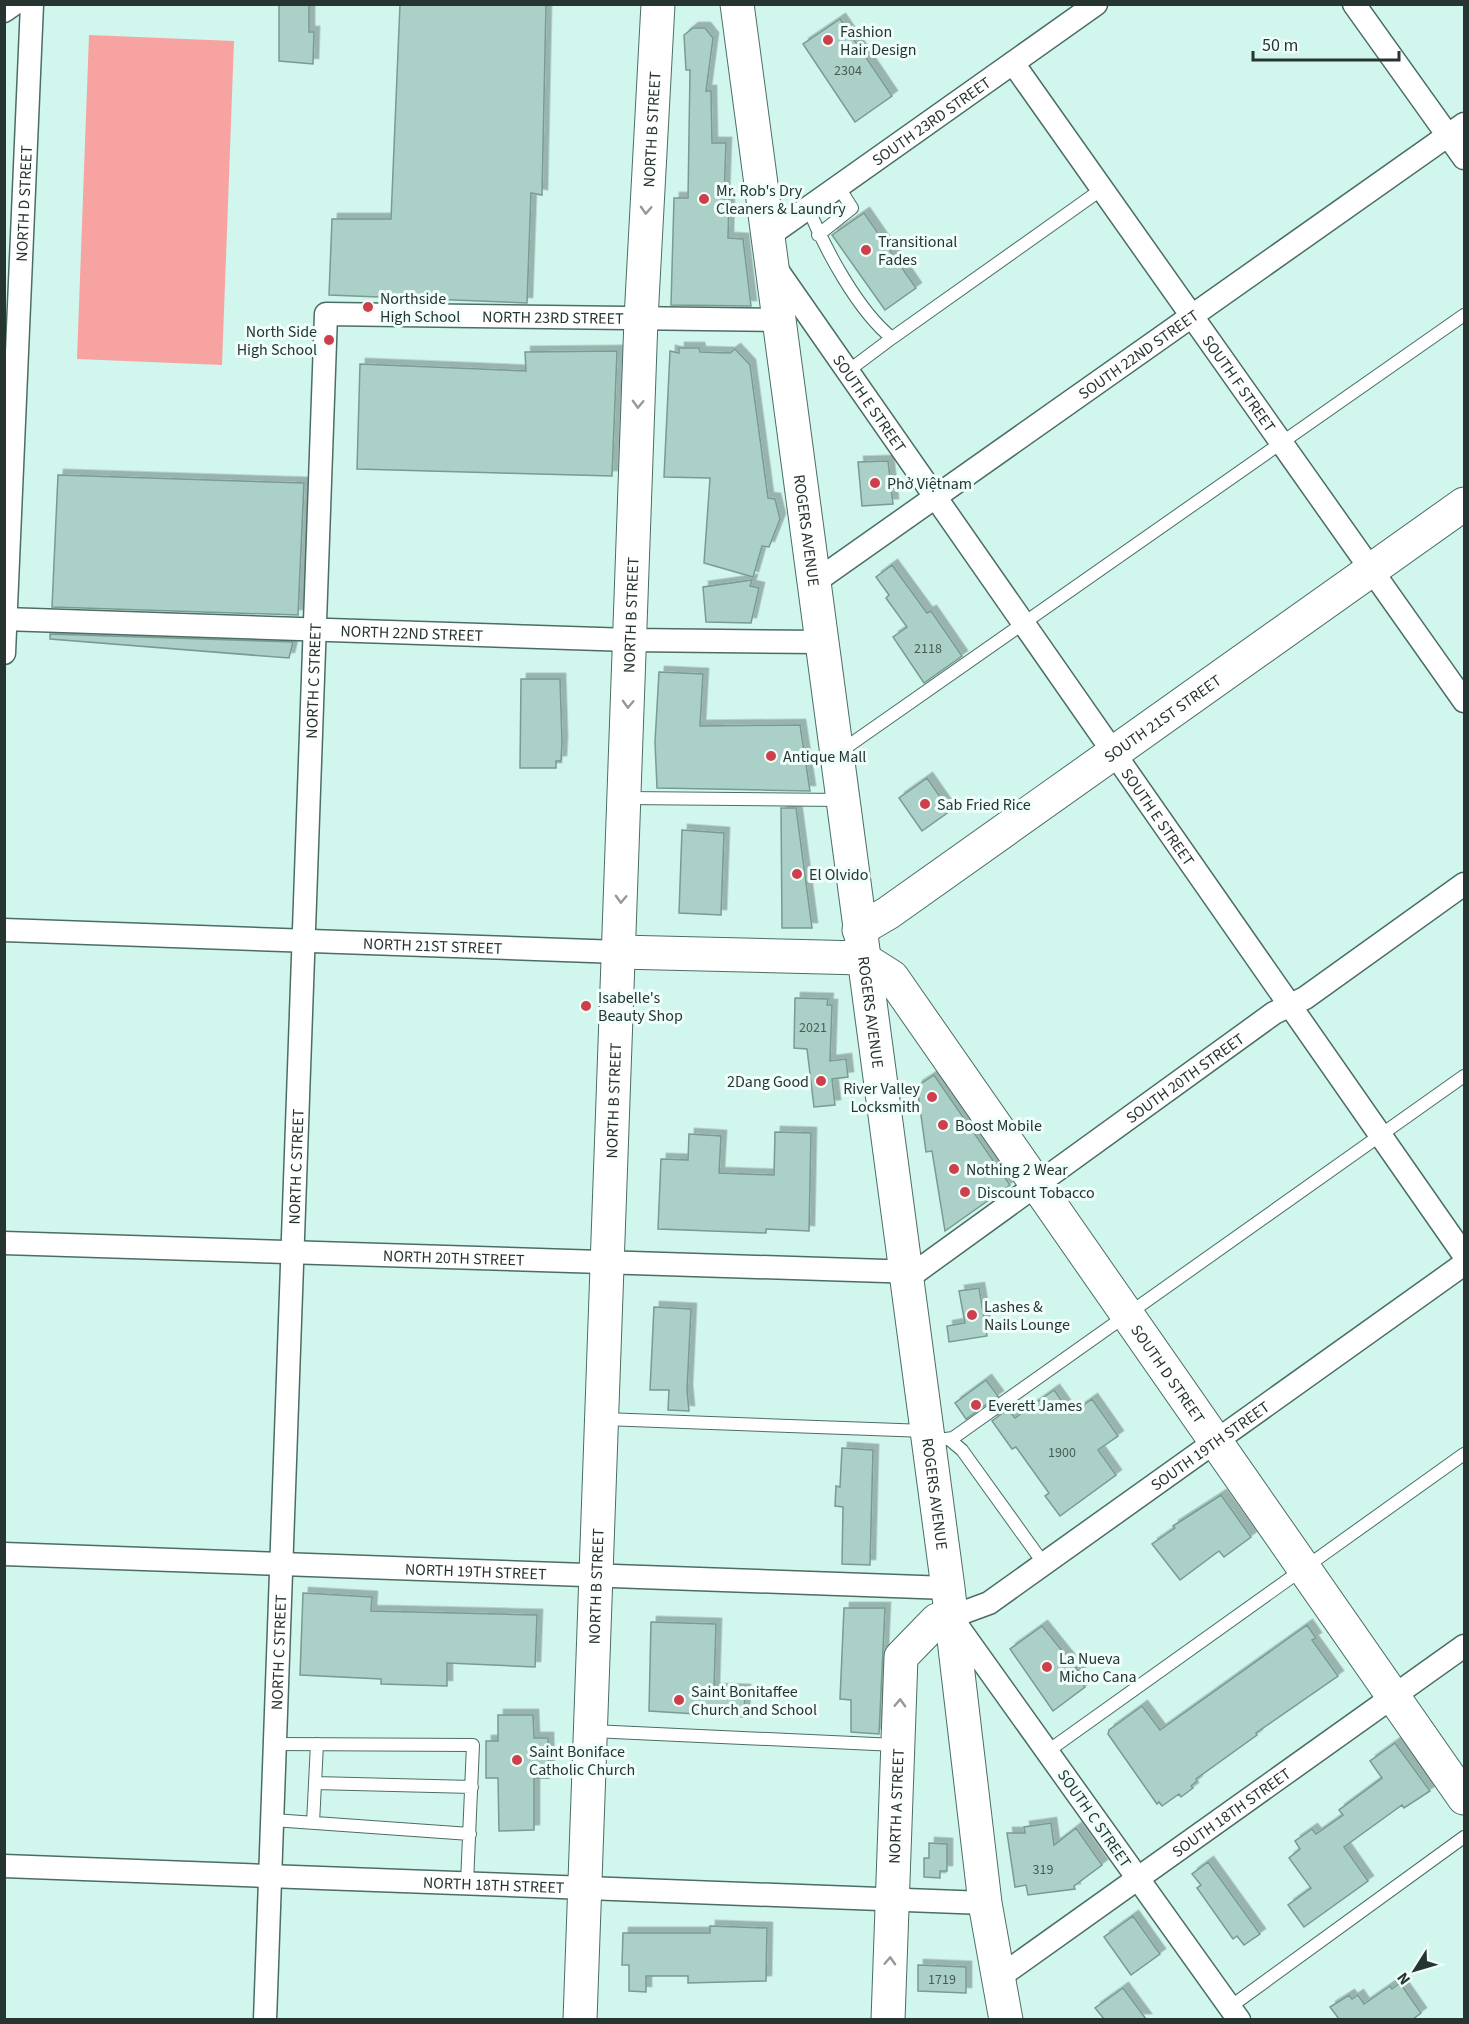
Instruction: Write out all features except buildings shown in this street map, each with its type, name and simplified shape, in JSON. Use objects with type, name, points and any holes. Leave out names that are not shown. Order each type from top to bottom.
[{"type":"street","points":[[4,11],[14,4]]},
{"type":"street","name":"NORTH D STREET","points":[[4,653],[11,309],[32,4]]},
{"type":"street","name":"NORTH B STREET","points":[[580,2019],[609,1263],[641,319],[658,4]]},
{"type":"street","name":"ROGERS AVENUE","points":[[737,4],[904,1271],[935,1437],[950,1602],[985,1903],[1006,2019]]},
{"type":"street","name":"SOUTH 23RD STREET","points":[[769,249],[808,208],[1096,4]]},
{"type":"street","points":[[1359,6],[1456,130],[1464,158]]},
{"type":"street","name":"SOUTH F STREET","points":[[1013,63],[1464,701]]},
{"type":"street","name":"SOUTH 22ND STREET","points":[[812,584],[1456,130]]},
{"type":"street","name":"SOUTH E STREET","points":[[769,249],[848,371],[1464,1255]]},
{"type":"street","name":"NORTH 23RD STREET","points":[[326,314],[778,320]]},
{"type":"street","name":"NORTH C STREET","points":[[265,2019],[306,941],[326,314]]},
{"type":"street","name":"SOUTH 21ST STREET","points":[[861,944],[888,913],[1113,751],[1464,504]]},
{"type":"street","name":"NORTH 22ND STREET","points":[[5,619],[630,640],[820,642]]},
{"type":"street","name":"SOUTH 20TH STREET","points":[[904,1271],[916,1272],[1038,1186],[1190,1073],[1289,1005],[1305,998],[1464,884]]},
{"type":"street","name":"NORTH 21ST STREET","points":[[4,930],[619,952],[861,944]]},
{"type":"street","name":"SOUTH D STREET","points":[[861,944],[892,977],[1464,1798]]},
{"type":"street","name":"NORTH 20TH STREET","points":[[4,1244],[904,1271]]},
{"type":"street","name":"SOUTH 19TH STREET","points":[[950,1602],[989,1603],[1464,1264]]},
{"type":"street","name":"NORTH 19TH STREET","points":[[4,1554],[597,1575],[950,1602]]},
{"type":"street","name":"NORTH A STREET","points":[[888,2019],[901,1657],[937,1620],[950,1602]]},
{"type":"street","name":"SOUTH C STREET","points":[[950,1602],[1048,1751],[1234,2013]]},
{"type":"street","name":"SOUTH 18TH STREET","points":[[998,1978],[1464,1646]]},
{"type":"street","name":"NORTH 18TH STREET","points":[[4,1866],[985,1903]]},
{"type":"lane","points":[[818,235],[852,208],[838,186]]},
{"type":"lane","points":[[848,371],[1102,189]]},
{"type":"lane","points":[[808,208],[818,235],[875,325],[892,338]]},
{"type":"lane","points":[[835,755],[1464,315]]},
{"type":"lane","points":[[625,798],[841,800]]},
{"type":"lane","points":[[935,1437],[1127,1314],[1464,1076]]},
{"type":"lane","points":[[603,1419],[935,1437],[962,1450],[1044,1564]]},
{"type":"lane","points":[[1048,1751],[1464,1454]]},
{"type":"lane","points":[[591,1731],[898,1745]]},
{"type":"lane","points":[[276,1744],[473,1745],[467,1883]]},
{"type":"lane","points":[[313,1823],[316,1744]]},
{"type":"lane","points":[[315,1783],[472,1787]]},
{"type":"lane","points":[[273,1820],[470,1834]]},
{"type":"lane","points":[[1234,2013],[1464,1837]]},
{"type":"shaded area","points":[[89,35],[234,41],[222,365],[77,359]]},
{"type":"place","name":"Fashion Hair Design","points":[[828,40]]},
{"type":"place","name":"Mr. Rob's Dry Cleaners & Laundry","points":[[704,199]]},
{"type":"place","name":"Transitional Fades","points":[[866,250]]},
{"type":"place","name":"Northside High School","points":[[368,307]]},
{"type":"place","name":"North Side High School","points":[[329,340]]},
{"type":"place","name":"Phở Việtnam","points":[[875,483]]},
{"type":"place","name":"Antique Mall","points":[[771,756]]},
{"type":"place","name":"Sab Fried Rice","points":[[925,804]]},
{"type":"place","name":"El Olvido","points":[[797,874]]},
{"type":"place","name":"Isabelle's Beauty Shop","points":[[586,1006]]},
{"type":"place","name":"2Dang Good","points":[[821,1081]]},
{"type":"place","name":"River Valley Locksmith","points":[[932,1097]]},
{"type":"place","name":"Boost Mobile","points":[[943,1125]]},
{"type":"place","name":"Nothing 2 Wear","points":[[954,1169]]},
{"type":"place","name":"Discount Tobacco","points":[[965,1192]]},
{"type":"place","name":"Lashes & Nails Lounge","points":[[972,1315]]},
{"type":"place","name":"Everett James","points":[[976,1405]]},
{"type":"place","name":"La Nueva Micho Cana","points":[[1047,1667]]},
{"type":"place","name":"Saint Bonitaffee Church and School","points":[[679,1700]]},
{"type":"place","name":"Saint Boniface Catholic Church","points":[[517,1760]]}]
